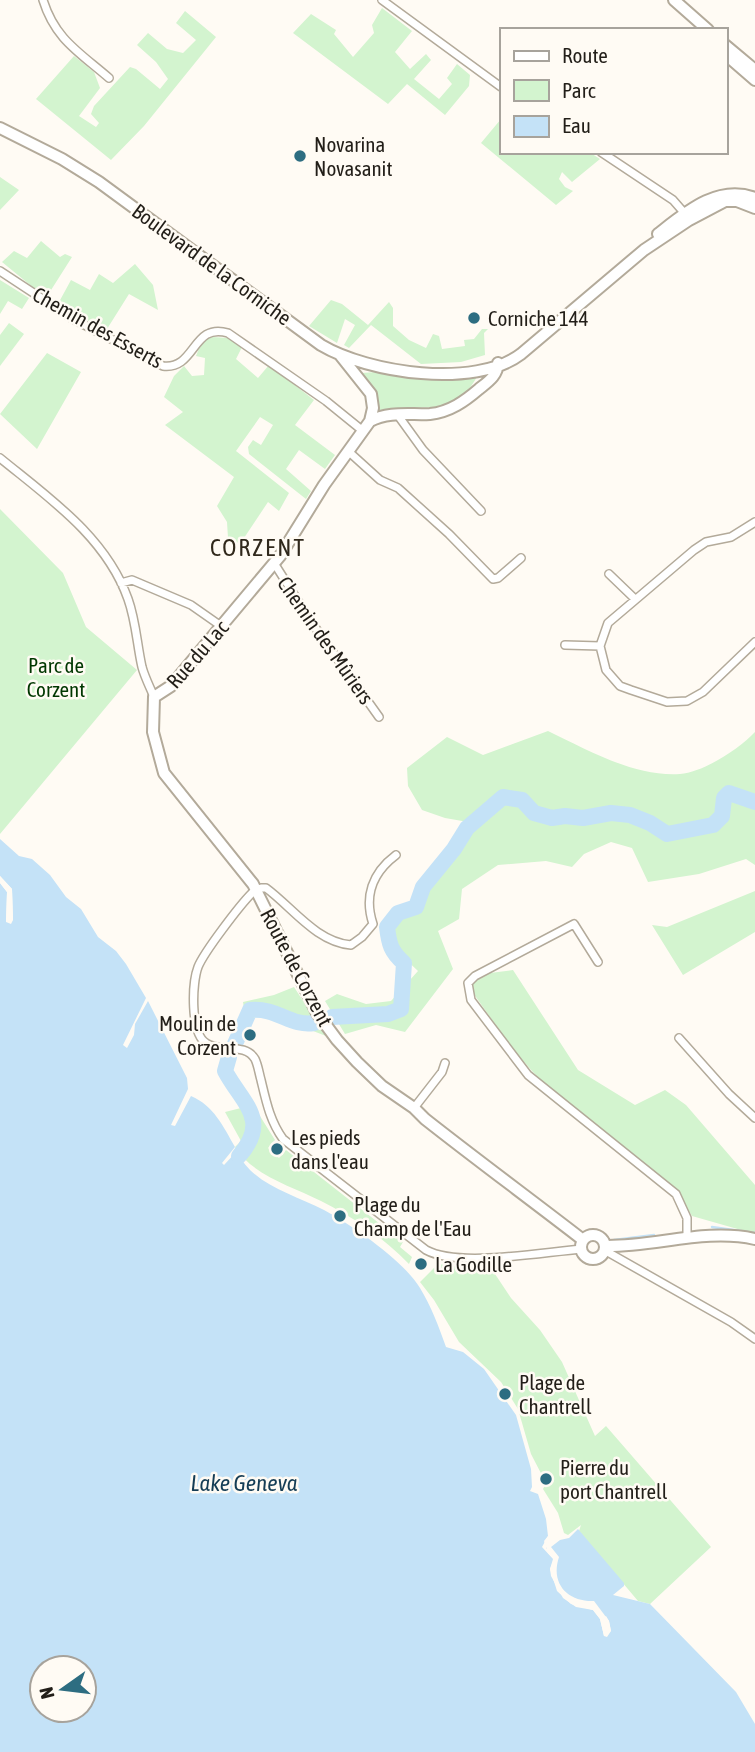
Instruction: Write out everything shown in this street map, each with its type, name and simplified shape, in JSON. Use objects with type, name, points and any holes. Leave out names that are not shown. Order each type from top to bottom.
[{"type":"street","points":[[43,0],[52,25],[63,39],[109,78]]},
{"type":"street","points":[[382,0],[500,85]]},
{"type":"street","points":[[664,0],[696,28]]},
{"type":"street","points":[[674,0],[706,28]]},
{"type":"street","points":[[727,47],[755,70]]},
{"type":"street","points":[[727,56],[755,80]]},
{"type":"street","name":"Boulevard de la Corniche","points":[[0,128],[90,176],[321,345],[340,355],[384,368],[464,373],[492,367],[517,357],[687,216],[716,197],[736,197]]},
{"type":"street","points":[[604,154],[673,200],[687,216]]},
{"type":"street","points":[[736,197],[755,198]]},
{"type":"street","points":[[736,197],[755,208]]},
{"type":"street","name":"Chemin des Esserts","points":[[0,271],[73,319],[163,366],[172,367],[181,363],[202,336],[220,330],[228,333],[367,426]]},
{"type":"street","points":[[340,355],[371,394],[373,403],[367,426]]},
{"type":"street","name":"Boulevard de la Corniche","points":[[367,426],[397,414],[430,414],[450,409],[468,398],[492,367]]},
{"type":"street","points":[[397,414],[423,450],[481,511]]},
{"type":"street","name":"Rue du Lac","points":[[257,890],[164,773],[153,732],[154,697],[168,689],[274,563],[367,426]]},
{"type":"street","points":[[348,452],[380,481],[398,488],[493,579],[498,578],[522,558]]},
{"type":"street","points":[[0,458],[93,539],[110,561],[132,614],[143,671],[154,697]]},
{"type":"street","points":[[755,522],[731,537],[706,542],[694,550],[608,623],[600,646],[606,670],[620,686],[676,703],[687,701],[703,692],[755,642]]},
{"type":"street","name":"Chemin des Mûriers","points":[[274,563],[312,623],[379,717]]},
{"type":"street","points":[[609,574],[635,599]]},
{"type":"street","points":[[121,583],[132,580],[191,605],[221,626]]},
{"type":"street","points":[[565,645],[600,646]]},
{"type":"street","points":[[396,856],[383,864],[371,885],[368,910],[373,925],[351,946],[319,932],[265,888],[248,897],[201,962],[196,978],[194,1012],[198,1035],[213,1046],[234,1048],[253,1056],[272,1121],[286,1143],[426,1250],[442,1257],[469,1259],[583,1244],[590,1236],[596,1236],[601,1239],[604,1248],[725,1318],[755,1339]]},
{"type":"street","name":"Route de Corzent","points":[[257,890],[313,1006],[340,1044],[382,1086],[415,1107],[425,1119],[537,1204],[583,1244]]},
{"type":"street","points":[[598,962],[574,925],[475,976],[468,983],[468,993],[528,1074],[676,1194],[687,1217],[687,1238]]},
{"type":"street","points":[[679,1038],[729,1094],[755,1118]]},
{"type":"street","points":[[415,1107],[442,1072],[445,1063]]},
{"type":"street","points":[[583,1244],[585,1255],[591,1258],[598,1257],[604,1248],[687,1238],[734,1235],[755,1239]]},
{"type":"green space","points":[[382,8],[412,31],[395,52],[410,69],[426,54],[431,60],[414,79],[439,99],[452,84],[447,78],[457,64],[470,75],[469,86],[445,115],[407,84],[388,104],[293,33],[311,14],[336,30],[334,34],[353,57],[374,33],[372,25]]},
{"type":"green space","points":[[185,11],[216,37],[144,126],[111,160],[36,99],[74,56],[94,72],[100,88],[79,116],[96,127],[99,123],[91,114],[94,106],[130,67],[160,89],[168,79],[156,62],[137,45],[148,33],[167,49],[183,53],[196,40],[176,23]]},
{"type":"green space","points":[[500,120],[500,154],[592,154],[600,159],[572,182],[562,172],[559,179],[565,187],[573,191],[556,205],[481,143]]},
{"type":"green space","points":[[0,177],[19,190],[0,210]]},
{"type":"green space","points":[[41,241],[60,257],[65,254],[72,257],[46,298],[2,262],[14,251],[27,258]]},
{"type":"green space","points":[[135,264],[153,285],[158,310],[129,294],[107,329],[76,316],[59,302],[71,280],[90,290],[99,274],[113,283]]},
{"type":"green space","points":[[0,280],[29,298],[22,309],[8,301],[0,314]]},
{"type":"green space","points":[[331,300],[342,304],[368,325],[389,302],[393,308],[393,326],[409,340],[426,348],[433,334],[439,336],[442,349],[465,346],[464,340],[474,339],[482,329],[488,329],[484,333],[485,355],[461,362],[421,364],[371,325],[349,348],[344,345],[355,325],[345,319],[337,343],[309,326]]},
{"type":"green space","points":[[9,323],[24,334],[0,366],[0,335]]},
{"type":"green space","points":[[213,337],[228,338],[242,347],[236,359],[258,378],[269,365],[314,400],[295,425],[335,455],[325,469],[299,450],[286,469],[311,491],[306,499],[249,454],[248,447],[253,440],[261,445],[273,425],[260,417],[236,451],[289,493],[279,511],[268,502],[244,538],[234,545],[228,538],[227,522],[217,506],[234,477],[165,425],[183,412],[164,397],[174,376],[184,366],[192,376],[204,375],[205,358],[196,356],[202,341]]},
{"type":"green space","points":[[47,353],[81,372],[37,449],[0,414]]},
{"type":"green space","points":[[361,373],[417,377],[478,375],[464,394],[450,404],[376,413],[376,396]]},
{"type":"green space","name":"Parc de Corzent","points":[[0,509],[63,573],[86,627],[137,670],[0,834]]},
{"type":"green space","points":[[548,731],[612,761],[663,774],[680,774],[700,769],[721,759],[755,732],[755,865],[746,859],[699,874],[648,882],[632,848],[611,842],[584,854],[572,867],[546,861],[498,865],[462,889],[459,919],[438,931],[453,969],[405,1032],[376,1025],[345,1034],[325,1001],[337,994],[366,1004],[391,1001],[418,971],[397,951],[391,928],[468,822],[422,810],[408,786],[407,768],[447,737],[483,755]]},
{"type":"green space","points":[[755,891],[755,932],[683,975],[652,925],[667,927]]},
{"type":"green space","points":[[513,970],[578,1070],[635,1105],[665,1090],[686,1105],[755,1185],[755,1234],[692,1216],[676,1191],[552,1092],[532,1071],[511,1047],[471,990],[472,983],[490,973]]},
{"type":"green space","points":[[294,987],[326,1036],[277,1017],[257,1013],[238,1047],[228,1047],[245,1014],[243,1002]]},
{"type":"green space","points":[[253,1105],[275,1140],[268,1148],[279,1158],[286,1150],[403,1242],[400,1247],[412,1257],[409,1264],[389,1245],[356,1221],[262,1173],[243,1157],[235,1147],[241,1141],[225,1112]]},
{"type":"green space","points":[[438,1264],[468,1268],[489,1265],[511,1298],[540,1330],[562,1362],[595,1436],[606,1426],[711,1547],[650,1604],[638,1601],[579,1531],[581,1525],[568,1535],[564,1533],[558,1513],[543,1489],[546,1483],[531,1454],[518,1409],[501,1382],[459,1342],[420,1282]]},
{"type":"water","name":"Lake Geneva","points":[[0,839],[19,856],[32,859],[50,875],[66,897],[81,909],[98,937],[116,951],[126,964],[146,998],[123,1045],[127,1048],[134,1035],[135,1024],[148,1001],[187,1078],[188,1089],[171,1125],[175,1126],[191,1096],[199,1100],[217,1117],[235,1147],[222,1163],[224,1165],[237,1151],[244,1163],[263,1180],[349,1225],[402,1267],[428,1302],[446,1347],[463,1352],[484,1369],[516,1415],[531,1469],[530,1491],[538,1494],[546,1519],[548,1536],[544,1541],[548,1553],[554,1559],[550,1569],[551,1576],[563,1598],[576,1607],[593,1610],[600,1619],[604,1636],[611,1631],[609,1621],[594,1601],[585,1601],[569,1595],[559,1583],[559,1557],[551,1547],[560,1540],[569,1538],[578,1529],[624,1583],[613,1595],[650,1604],[736,1692],[755,1724],[755,1752],[0,1752],[0,883],[7,892],[6,922],[13,920],[12,889],[0,876]]},
{"type":"pier","points":[[0,876],[12,889],[11,924],[6,922],[7,892],[0,883]]},
{"type":"pier","points":[[548,1536],[551,1536],[546,1548],[557,1558],[554,1574],[559,1588],[575,1601],[593,1603],[603,1618],[606,1616],[611,1631],[607,1637],[604,1636],[600,1619],[593,1610],[571,1604],[557,1591],[550,1569],[553,1559],[542,1547]]},
{"type":"waterway","points":[[332,1017],[388,1014],[401,1009],[404,963],[391,947],[387,927],[398,913],[416,907],[423,887],[454,849],[467,828],[503,797],[522,800],[534,813],[552,818],[583,818],[611,813],[630,815],[667,834],[713,825],[722,816],[724,798],[729,793],[755,802]]},
{"type":"waterway","points":[[234,1046],[250,1010],[268,1011],[298,1022],[314,1023]]},
{"type":"waterway","points":[[229,1057],[225,1071],[245,1102],[253,1122],[253,1132],[239,1156]]},
{"type":"waterway","points":[[712,1227],[755,1233]]},
{"type":"waterway","points":[[614,1240],[654,1235]]},
{"type":"place","name":"Novarina Novasanit","points":[[300,156]]},
{"type":"place","name":"Corniche 144","points":[[474,318]]},
{"type":"place","name":"Moulin de Corzent","points":[[250,1035]]},
{"type":"place","name":"Les pieds dans l'eau","points":[[277,1149]]},
{"type":"place","name":"Plage du Champ de l'Eau","points":[[340,1216]]},
{"type":"place","name":"La Godille","points":[[421,1264]]},
{"type":"place","name":"Plage de Chantrell","points":[[505,1394]]},
{"type":"place","name":"Pierre du port Chantrell","points":[[546,1479]]},
{"type":"district","name":"CORZENT","points":[[258,547]]}]
